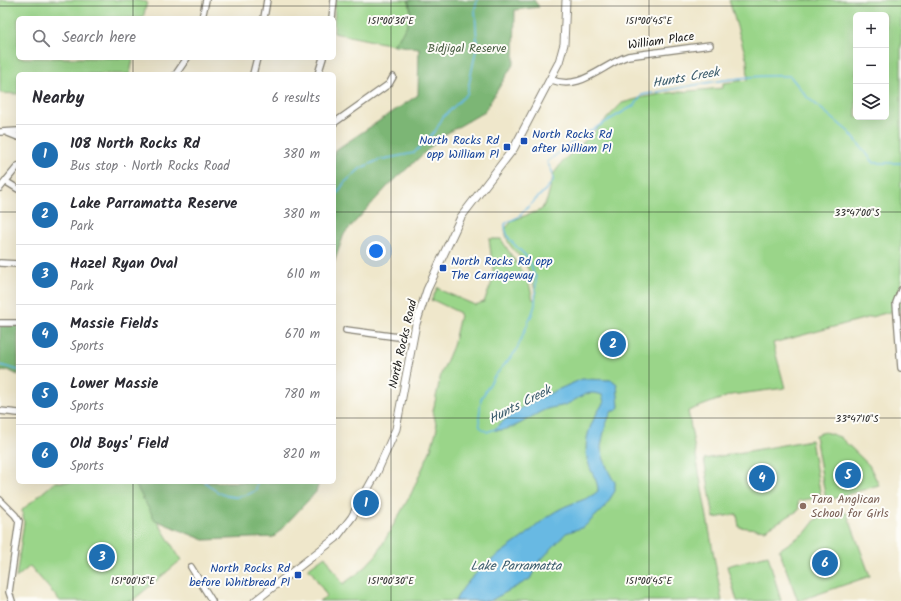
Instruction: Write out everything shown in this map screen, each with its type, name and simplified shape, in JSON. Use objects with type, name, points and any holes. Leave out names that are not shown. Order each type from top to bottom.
[{"type":"main road","name":"North Rocks Road","points":[[255,601],[325,548],[341,533],[352,517],[377,472],[396,429],[420,309],[456,228],[466,210],[514,148],[559,62],[562,50],[566,0]]},
{"type":"street","points":[[202,16],[206,0]]},
{"type":"street","points":[[264,16],[267,0]]},
{"type":"street","points":[[332,16],[334,0]]},
{"type":"street","name":"William Place","points":[[550,79],[565,84],[596,74],[620,58],[710,45]]},
{"type":"street","points":[[177,72],[186,60]]},
{"type":"street","points":[[254,72],[256,60]]},
{"type":"street","points":[[319,72],[322,60]]},
{"type":"street","points":[[336,122],[389,84],[392,77]]},
{"type":"street","points":[[3,133],[16,131]]},
{"type":"street","points":[[3,133],[16,136]]},
{"type":"street","points":[[0,188],[16,168]]},
{"type":"street","points":[[5,181],[16,188]]},
{"type":"street","points":[[0,263],[16,264]]},
{"type":"street","points":[[901,290],[899,291],[896,303],[901,368]]},
{"type":"street","points":[[0,323],[16,323]]},
{"type":"street","points":[[346,330],[413,339]]},
{"type":"street","points":[[0,411],[16,413]]},
{"type":"street","points":[[0,500],[19,521],[9,592],[12,601]]},
{"type":"street","points":[[191,567],[212,601]]},
{"type":"green space","points":[[0,0],[133,0],[147,2],[144,16],[16,16],[16,60],[133,60],[130,72],[16,72],[16,94],[0,93]]},
{"type":"green space","points":[[335,0],[408,0],[410,6],[407,24],[393,45],[336,33],[336,16],[335,16]]},
{"type":"green space","name":"Bidjigal Reserve","points":[[408,0],[534,0],[539,7],[515,10],[514,63],[484,112],[444,135],[387,187],[344,234],[336,257],[336,150],[418,95],[419,48],[393,45],[407,24],[410,6]]},
{"type":"green space","points":[[729,0],[901,0],[901,309],[773,343],[785,388],[731,395],[688,411],[722,601],[319,601],[327,596],[311,571],[307,569],[325,556],[343,584],[361,571],[377,554],[411,494],[431,449],[437,428],[433,411],[441,374],[453,346],[460,315],[460,313],[433,300],[431,301],[438,287],[440,290],[475,305],[484,302],[494,277],[489,239],[501,239],[529,283],[533,300],[536,297],[531,276],[525,264],[510,245],[505,229],[513,220],[541,210],[547,200],[554,173],[565,159],[622,103],[668,93],[723,88],[723,83],[748,80],[747,60]]},
{"type":"green space","points":[[0,326],[16,326],[16,374],[8,370],[0,372]]},
{"type":"green space","points":[[825,432],[840,437],[869,465],[879,485],[826,501],[815,435]]},
{"type":"green space","points":[[811,440],[821,497],[798,501],[799,510],[765,530],[739,527],[737,514],[714,518],[704,459]]},
{"type":"green space","points":[[53,484],[161,484],[156,519],[181,560],[132,601],[60,601],[30,566],[16,578],[24,522],[22,510]]},
{"type":"green space","points":[[135,484],[318,484],[316,492],[274,537],[204,540],[155,520]]},
{"type":"green space","points":[[838,513],[847,513],[870,576],[798,601],[779,550],[806,532],[816,519]]},
{"type":"green space","points":[[768,555],[781,601],[737,601],[727,566]]},
{"type":"water","name":"Lake Parramatta","points":[[582,379],[612,380],[617,384],[619,407],[616,411],[612,411],[610,415],[605,428],[601,447],[606,465],[615,482],[615,491],[604,508],[584,527],[566,533],[539,562],[530,579],[490,601],[455,601],[461,591],[477,572],[547,517],[560,509],[589,497],[598,491],[596,481],[589,465],[586,448],[591,424],[604,402],[602,395],[596,393],[587,394],[565,405],[540,412],[508,429],[494,430],[513,413],[535,400]]},
{"type":"waterway","points":[[336,196],[344,183],[361,168],[379,160],[414,153],[436,130],[443,117],[467,94],[477,45],[475,9],[477,0]]},
{"type":"waterway","name":"Hunts Creek","points":[[495,429],[487,432],[480,427],[479,419],[481,399],[494,377],[516,351],[535,305],[536,277],[533,273],[529,260],[507,235],[505,224],[519,216],[553,181],[552,171],[547,162],[578,138],[635,105],[642,95],[734,79],[790,76],[807,97],[849,132],[874,163],[901,163]]},
{"type":"waterway","points":[[0,365],[16,369]]},
{"type":"waterway","points":[[207,484],[223,495],[235,497],[249,494],[256,490],[257,484]]},
{"type":"place","name":"North Rocks Rd after William Pl","points":[[524,141]]},
{"type":"place","name":"North Rocks Rd opp William Pl","points":[[507,147]]},
{"type":"place","name":"North Rocks Rd opp The Carriageway","points":[[443,268]]},
{"type":"place","name":"Lake Parramatta Reserve","points":[[613,344]]},
{"type":"place","name":"Lower Massie","points":[[848,475]]},
{"type":"place","name":"Massie Fields","points":[[762,478]]},
{"type":"place","name":"108 North Rocks Rd","points":[[366,503]]},
{"type":"place","name":"Tara Anglican School for Girls","points":[[803,506]]},
{"type":"place","name":"Hazel Ryan Oval","points":[[102,557]]},
{"type":"place","name":"Old Boys' Field","points":[[825,563]]},
{"type":"place","name":"North Rocks Rd before Whitbread Pl","points":[[298,575]]}]
